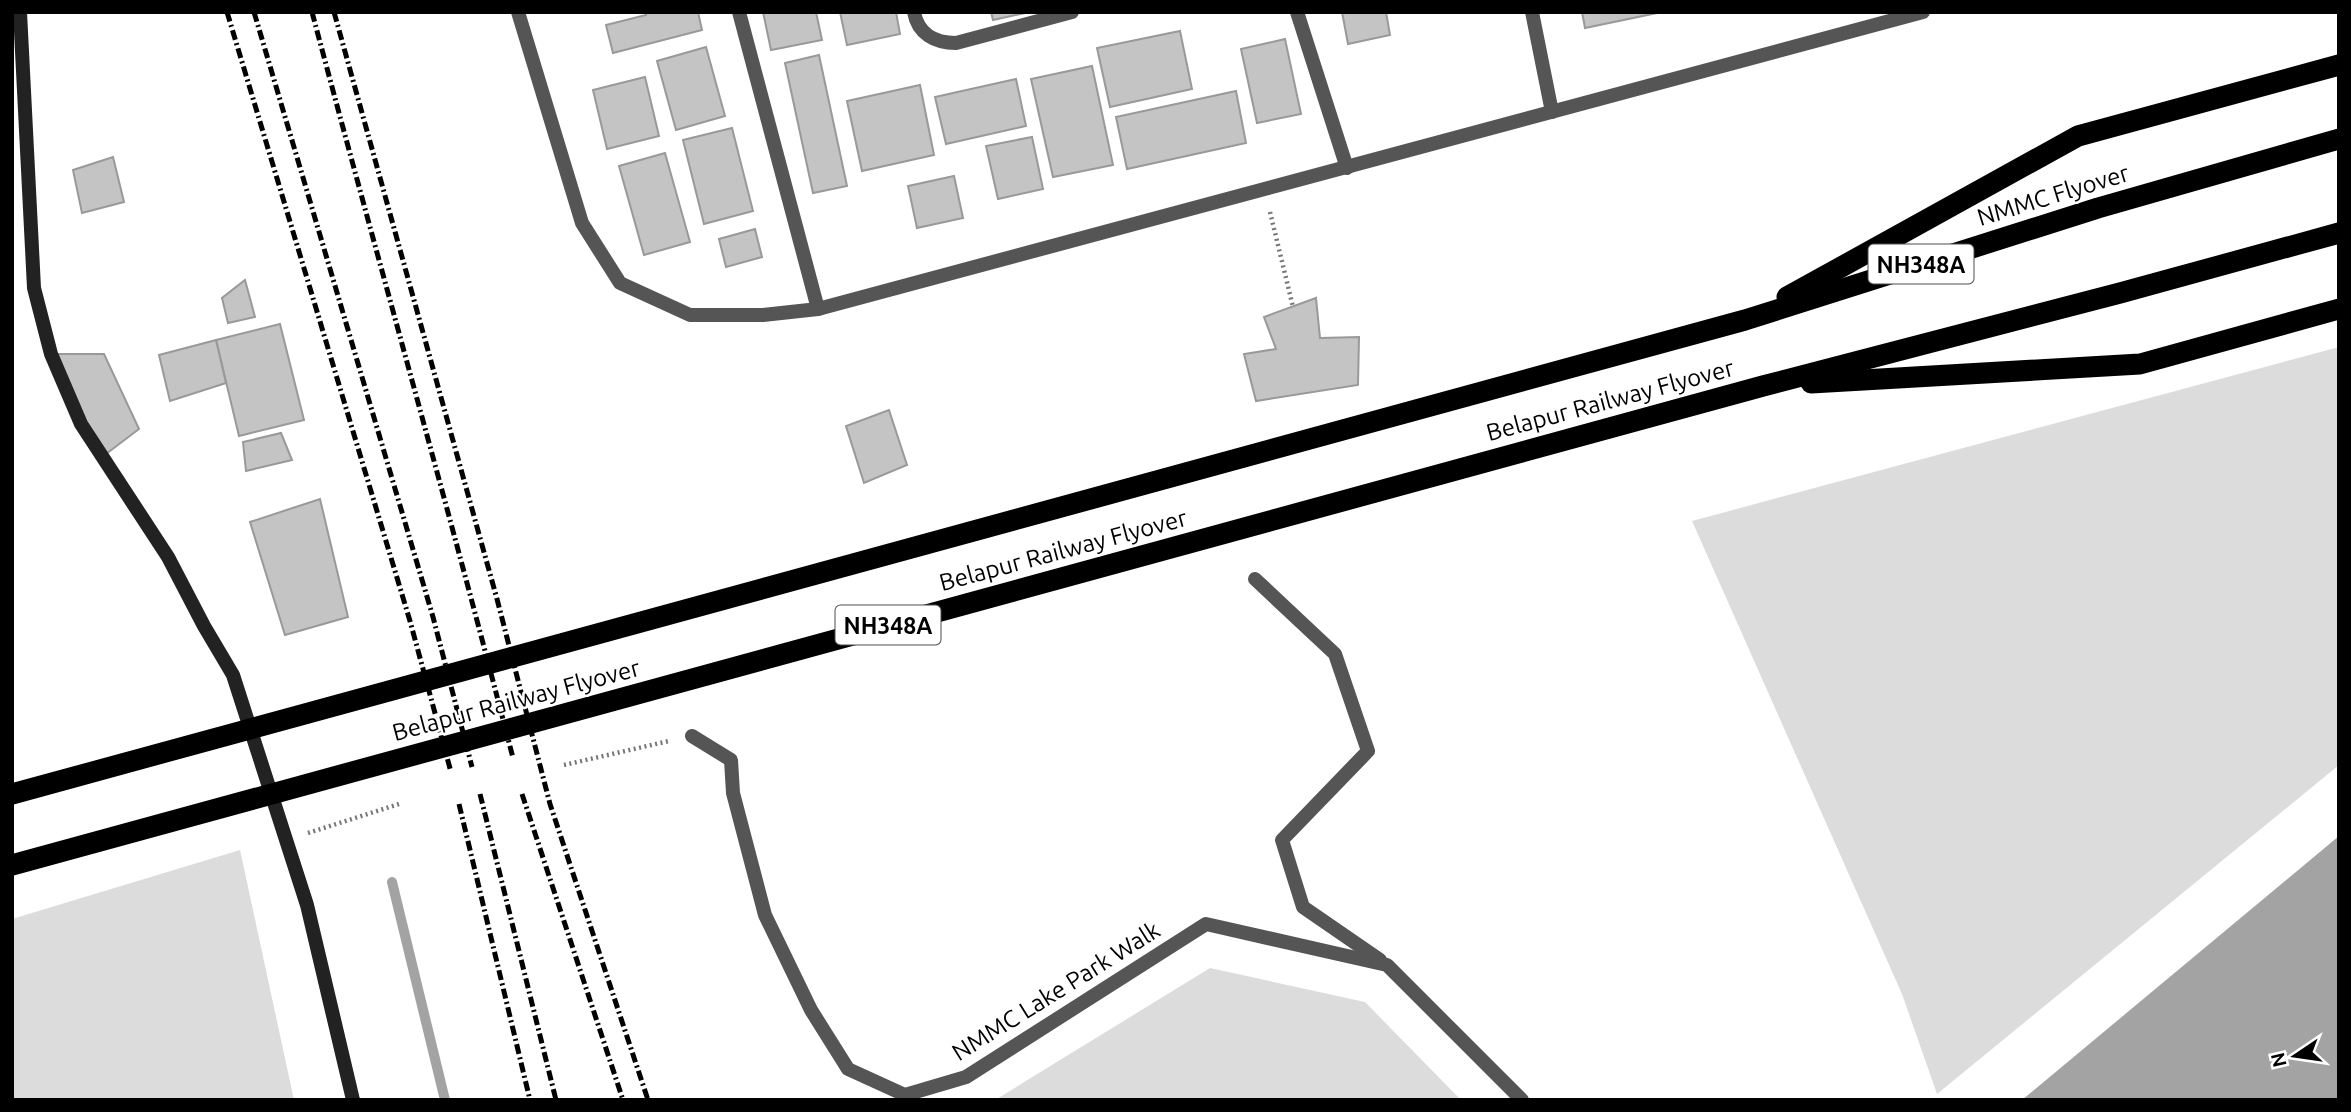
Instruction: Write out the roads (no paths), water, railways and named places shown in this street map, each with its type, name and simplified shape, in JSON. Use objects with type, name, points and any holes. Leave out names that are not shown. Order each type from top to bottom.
[{"type":"highway","points":[[1745,320],[2078,136],[2339,65]]},
{"type":"highway","name":"NMMC Flyover","points":[[1745,320],[2098,208],[2339,139]]},
{"type":"highway","name":"NH348A","points":[[1763,386],[2339,233]]},
{"type":"highway","points":[[1763,386],[2140,364],[2339,309]]},
{"type":"highway","name":"Belapur Railway Flyover","points":[[12,794],[1745,320]]},
{"type":"highway","name":"Belapur Railway Flyover","points":[[12,865],[1763,386]]},
{"type":"street","points":[[20,12],[34,288],[51,354],[81,424],[168,557],[233,675],[307,905],[353,1100]]},
{"type":"street","points":[[518,12],[582,223],[620,283],[690,315],[764,315],[818,309],[1923,12]]},
{"type":"street","points":[[739,12],[818,309]]},
{"type":"street","points":[[914,12],[916,21],[928,37],[942,43],[956,43],[1072,12]]},
{"type":"street","points":[[1297,12],[1347,167]]},
{"type":"street","points":[[1532,12],[1552,112]]},
{"type":"street","points":[[1255,579],[1335,654],[1368,751],[1282,840],[1303,907],[1387,965],[1522,1100]]},
{"type":"street","name":"NMMC Lake Park Walk","points":[[692,736],[731,760],[733,793],[765,915],[811,1010],[848,1069],[905,1095],[966,1077],[1206,924],[1387,965]]},
{"type":"waterway","points":[[392,882],[445,1100]]},
{"type":"railway","points":[[227,12],[410,621],[451,772]]},
{"type":"railway","points":[[254,12],[433,617],[472,767]]},
{"type":"railway","points":[[312,12],[513,758]]},
{"type":"railway","points":[[334,12],[497,599],[550,804],[648,1100]]},
{"type":"railway","points":[[480,794],[556,1100]]},
{"type":"railway","points":[[522,794],[623,1100]]},
{"type":"railway","points":[[459,804],[530,1100]]}]
